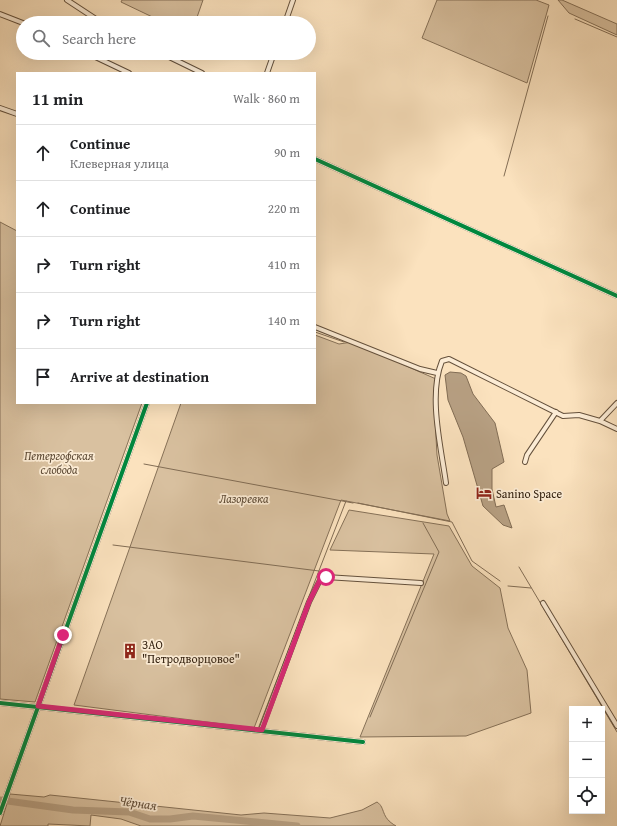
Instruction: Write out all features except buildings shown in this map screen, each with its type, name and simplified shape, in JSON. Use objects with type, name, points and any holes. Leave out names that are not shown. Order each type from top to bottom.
[{"type":"street","points":[[67,0],[91,16]]},
{"type":"street","points":[[288,16],[294,0]]},
{"type":"street","points":[[0,14],[16,20]]},
{"type":"street","points":[[101,60],[127,72]]},
{"type":"street","points":[[175,60],[200,72]]},
{"type":"street","points":[[267,72],[272,60]]},
{"type":"street","points":[[0,108],[16,114]]},
{"type":"street","points":[[316,159],[617,296]]},
{"type":"street","points":[[316,327],[420,369],[437,373]]},
{"type":"street","points":[[446,483],[438,426],[437,373],[442,361],[449,359],[563,416],[579,415],[600,421],[617,429]]},
{"type":"street","points":[[600,421],[617,403]]},
{"type":"street","points":[[0,813],[147,404]]},
{"type":"street","points":[[525,462],[527,455],[556,412]]},
{"type":"street","points":[[262,730],[304,617],[320,580],[326,577],[421,583]]},
{"type":"street","points":[[543,603],[617,726]]},
{"type":"street","points":[[0,703],[363,742]]},
{"type":"green space","points":[[122,0],[203,0],[197,16],[150,16],[121,2]]},
{"type":"green space","points":[[437,0],[536,0],[549,5],[527,83],[422,38]]},
{"type":"green space","points":[[558,0],[562,0],[617,24],[617,35],[569,13]]},
{"type":"green space","name":"Петергофская слобода","points":[[0,222],[16,230],[16,404],[142,404],[35,702],[0,699]]},
{"type":"green space","name":"Лазоревка","points":[[316,335],[339,344],[352,342],[436,379],[435,419],[437,455],[447,514],[450,521],[341,500],[254,728],[74,705],[181,404],[316,404]]},
{"type":"green space","points":[[349,510],[449,526],[472,566],[500,588],[508,628],[527,670],[531,713],[466,736],[360,737],[434,554],[330,550]]},
{"type":"green space","points":[[10,794],[44,797],[50,795],[241,815],[264,813],[330,818],[362,810],[377,802],[382,807],[385,816],[396,826],[141,826],[121,819],[91,815],[90,826],[48,824],[48,826],[0,826]]},
{"type":"shaded area","points":[[450,372],[461,373],[466,376],[473,394],[495,423],[504,462],[492,469],[492,489],[496,507],[504,505],[512,528],[503,525],[483,506],[463,437],[448,400],[445,375]]},
{"type":"waterway","points":[[504,176],[548,16]]},
{"type":"waterway","points":[[575,19],[617,37]]},
{"type":"waterway","points":[[316,332],[344,342]]},
{"type":"waterway","points":[[144,464],[353,503]]},
{"type":"waterway","points":[[308,599],[346,501]]},
{"type":"waterway","points":[[358,503],[452,522],[472,561],[500,581]]},
{"type":"waterway","points":[[370,717],[439,552],[423,523]]},
{"type":"waterway","points":[[113,545],[319,571]]},
{"type":"waterway","points":[[519,567],[617,732]]},
{"type":"waterway","points":[[508,586],[531,588]]},
{"type":"waterway","points":[[258,729],[302,615]]},
{"type":"waterway","name":"Чёрная","points":[[0,800],[73,810],[129,812],[150,819],[170,819],[193,816],[297,826]]},
{"type":"cycle path","points":[[316,159],[617,296]]},
{"type":"cycle path","points":[[0,813],[147,404]]},
{"type":"cycle path","points":[[0,703],[363,742]]},
{"type":"place","name":"Sanino Space","points":[[484,493]]},
{"type":"place","name":"ЗАО \"Петродворцовое\"","points":[[130,651]]},
{"type":"route","points":[[63,635],[38,706],[262,730],[309,602],[320,580],[326,577]]}]
